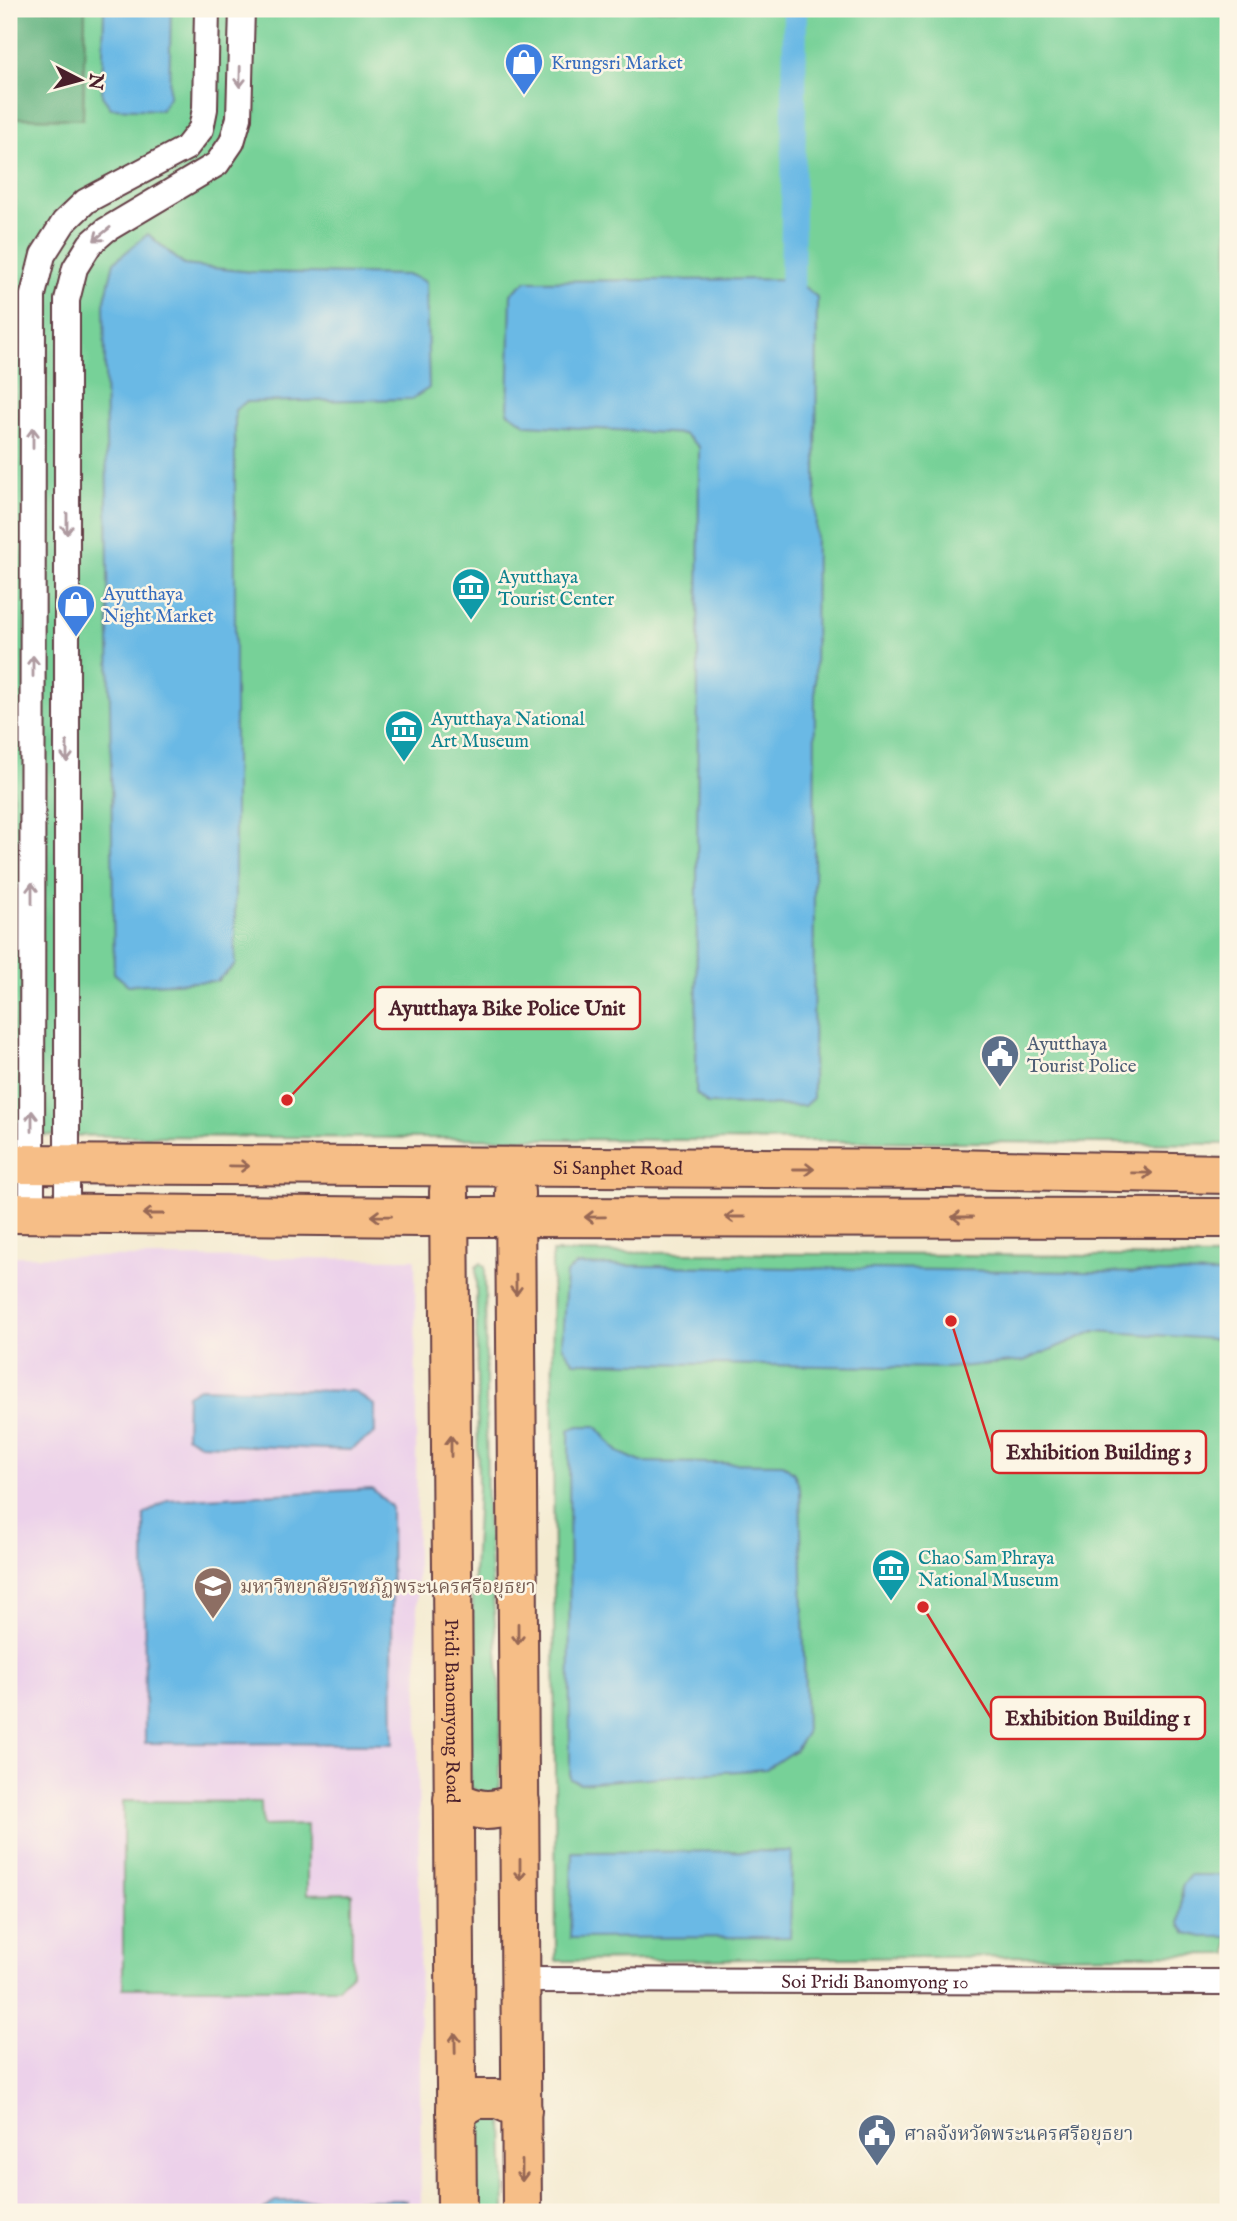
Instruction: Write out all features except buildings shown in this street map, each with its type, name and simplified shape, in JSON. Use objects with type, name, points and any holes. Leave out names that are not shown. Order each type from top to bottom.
[{"type":"main road","name":"Si Sanphet Road","points":[[36,1165],[1001,1170],[1228,1174]]},
{"type":"main road","name":"Pridi Banomyong Road","points":[[449,1168],[457,2212]]},
{"type":"main road","points":[[515,1168],[522,2212]]},
{"type":"main road","points":[[1000,1217],[1008,1204],[1008,1183],[1001,1170]]},
{"type":"main road","points":[[1104,1217],[1096,1204],[1096,1184],[1105,1172]]},
{"type":"main road","points":[[36,1213],[449,1217],[1228,1218]]},
{"type":"main road","points":[[453,1800],[475,1810],[497,1810],[520,1802]]},
{"type":"main road","points":[[456,2111],[476,2099],[499,2099],[522,2110]]},
{"type":"street","points":[[36,1213],[33,295],[43,255],[64,222],[86,201],[186,148],[201,129],[205,109],[207,9]]},
{"type":"street","points":[[36,1213],[67,300],[75,268],[90,244],[106,230],[217,164],[232,142],[239,118],[242,9]]},
{"type":"street","name":"Soi Pridi Banomyong 10","points":[[521,1980],[1228,1982]]},
{"type":"shaded area","name":"มหาวิทยาลัยราชภัฏพระนครศรีอยุธยา","points":[[9,1256],[415,1259],[421,2212],[9,2212]]},
{"type":"green space","points":[[9,9],[85,9],[83,119],[9,118]]},
{"type":"green space","points":[[85,9],[1228,9],[1228,1144],[12,1135],[15,117],[83,119]]},
{"type":"green space","name":"Chao Sam Phraya National Museum","points":[[552,1252],[1228,1257],[1228,1954],[556,1961]]},
{"type":"green space","points":[[481,1263],[485,1267],[487,1516],[501,1704],[500,1785],[496,1791],[482,1795],[470,1786],[468,1697],[478,1489],[476,1267]]},
{"type":"green space","points":[[123,1801],[261,1802],[262,1826],[307,1825],[307,1894],[352,1893],[352,1973],[338,1988],[123,1988]]},
{"type":"green space","points":[[473,2115],[503,2115],[505,2212],[472,2212]]},
{"type":"water","points":[[104,9],[171,9],[169,97],[161,110],[111,108],[102,96]]},
{"type":"water","points":[[148,234],[184,265],[252,272],[410,275],[426,282],[429,388],[412,399],[246,402],[235,410],[235,965],[217,981],[128,985],[114,973],[104,304],[114,262]]},
{"type":"water","points":[[794,279],[817,297],[813,1098],[804,1106],[708,1104],[696,1093],[699,447],[684,434],[527,425],[508,412],[511,294],[526,281]]},
{"type":"water","points":[[576,1265],[1228,1274],[1228,1340],[1095,1331],[1024,1361],[947,1368],[574,1362],[562,1346],[566,1273]]},
{"type":"water","points":[[199,1388],[353,1391],[374,1405],[375,1433],[350,1450],[200,1444],[186,1436],[187,1395]]},
{"type":"water","points":[[578,1426],[596,1426],[618,1452],[641,1462],[783,1464],[794,1473],[800,1488],[806,1733],[795,1750],[766,1769],[580,1783],[570,1779],[569,1430]]},
{"type":"water","points":[[372,1489],[391,1506],[393,1744],[145,1743],[144,1515],[167,1500]]},
{"type":"water","points":[[792,1851],[790,1937],[570,1938],[572,1852]]},
{"type":"water","points":[[1190,1875],[1228,1875],[1228,1937],[1202,1937],[1187,1933],[1180,1924],[1182,1886]]},
{"type":"water","points":[[406,2200],[406,2212],[262,2212],[275,2201]]},
{"type":"waterway","points":[[788,311],[792,304],[795,9]]},
{"type":"place","name":"Krungsri Market","points":[[524,96]]},
{"type":"place","name":"Ayutthaya Tourist Center","points":[[471,621]]},
{"type":"place","name":"Ayutthaya Night Market","points":[[76,638]]},
{"type":"place","name":"Ayutthaya National Art Museum","points":[[404,763]]},
{"type":"place","name":"Ayutthaya Tourist Police","points":[[1000,1088]]},
{"type":"place","name":"Ayutthaya Bike Police Unit","points":[[287,1100]]},
{"type":"place","name":"Exhibition Building 3","points":[[951,1321]]},
{"type":"place","name":"Chao Sam Phraya National Museum","points":[[891,1602]]},
{"type":"place","name":"Exhibition Building 1","points":[[923,1607]]},
{"type":"place","name":"มหาวิทยาลัยราชภัฏพระนครศรีอยุธยา","points":[[213,1620]]},
{"type":"place","name":"ศาลจังหวัดพระนครศรีอยุธยา","points":[[877,2167]]}]
